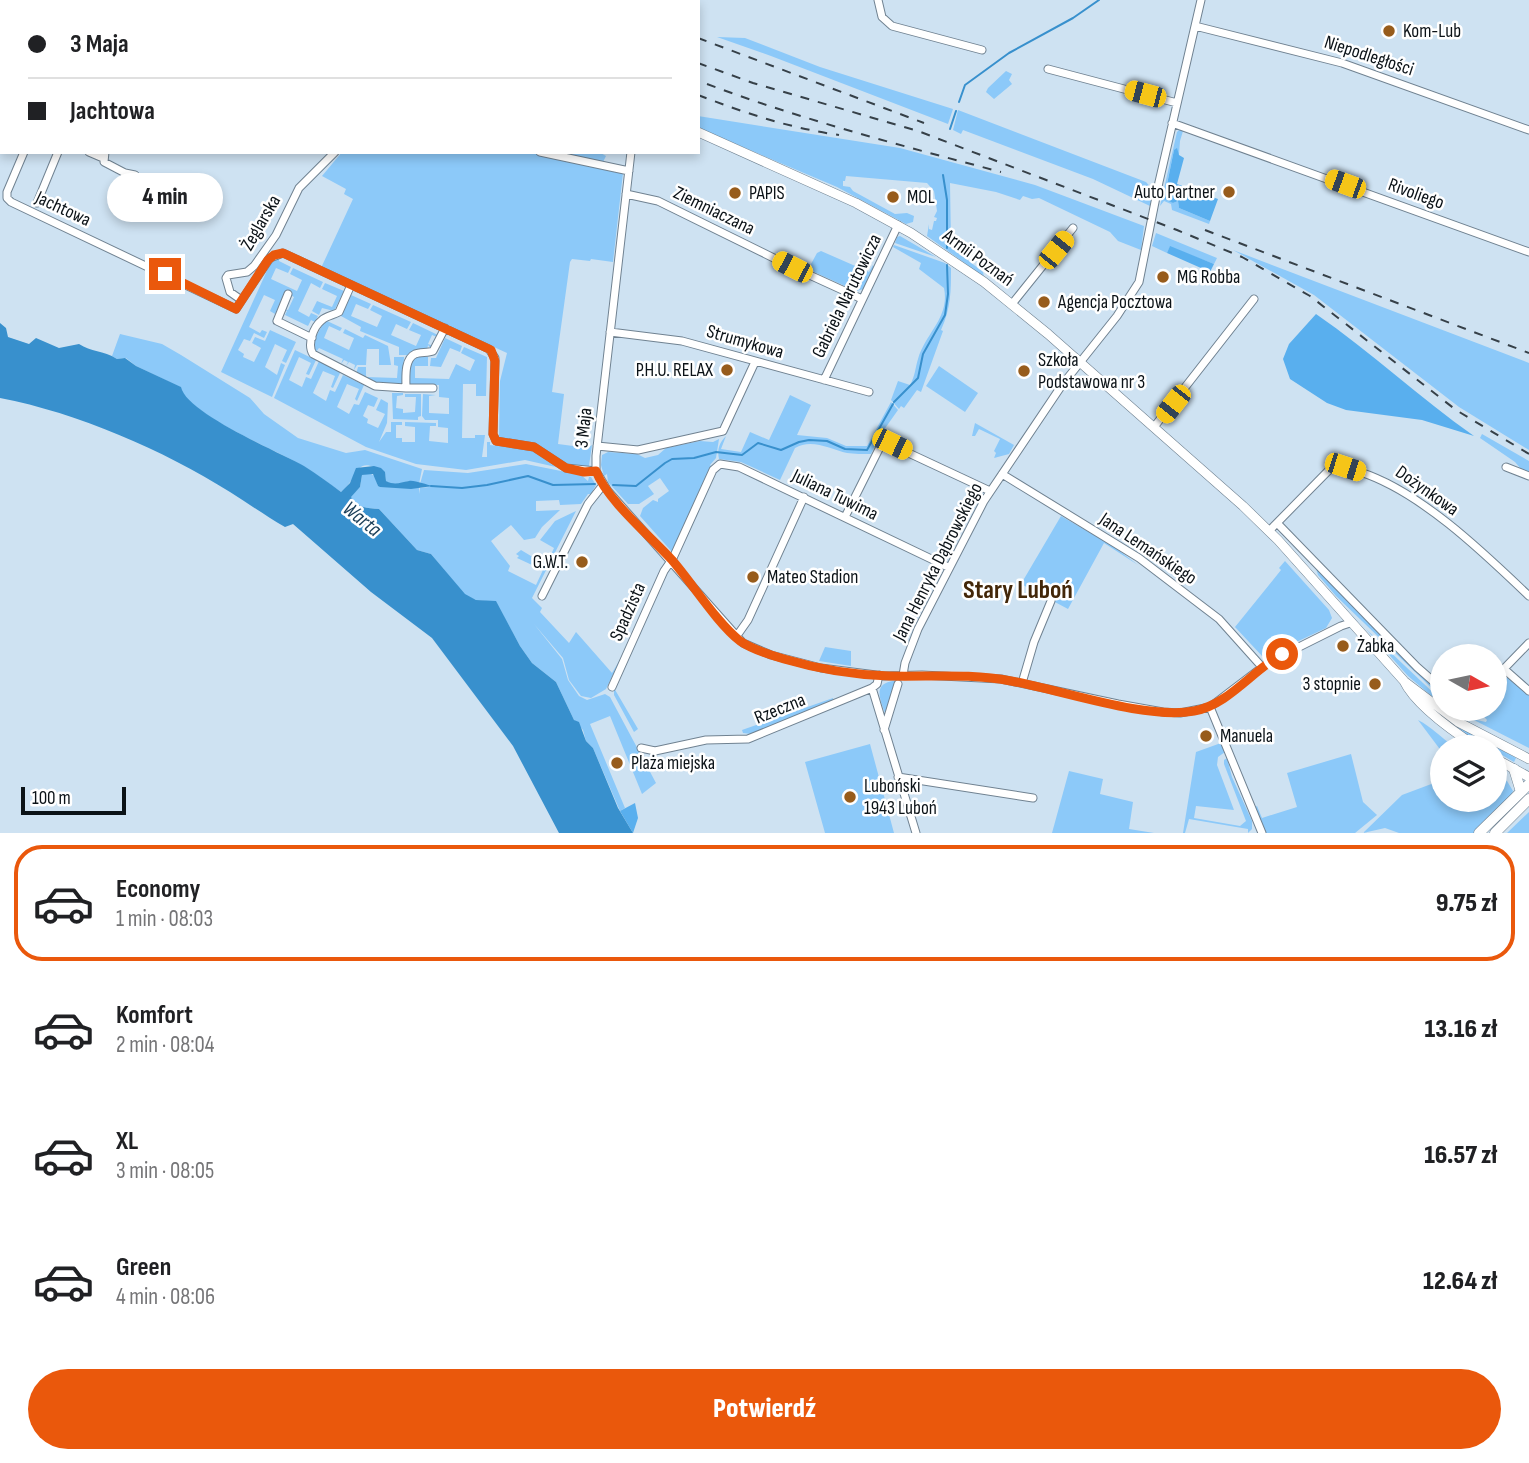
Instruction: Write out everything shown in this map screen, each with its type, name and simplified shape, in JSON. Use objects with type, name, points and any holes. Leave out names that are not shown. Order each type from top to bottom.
[{"type":"highway","points":[[1514,769],[1525,796]]},
{"type":"highway","points":[[1495,833],[1525,796],[1529,784]]},
{"type":"highway","points":[[1479,833],[1525,796]]},
{"type":"main road","name":"Armii Poznań","points":[[700,133],[829,190],[898,225],[951,258],[1012,304],[1269,531],[1404,681],[1458,722],[1529,760]]},
{"type":"main road","name":"Armii Poznań","points":[[1404,681],[1410,693],[1459,735]]},
{"type":"main road","points":[[1507,765],[1529,777]]},
{"type":"street","points":[[878,0],[882,17],[892,26],[982,50]]},
{"type":"street","name":"Jana Henryka Dąbrowskiego","points":[[903,676],[918,629],[990,491],[1062,385],[1123,308],[1139,282],[1201,0]]},
{"type":"street","name":"Niepodległości","points":[[1195,26],[1342,62],[1529,130]]},
{"type":"street","points":[[1048,69],[1177,103]]},
{"type":"street","name":"Rivoliego","points":[[1172,123],[1529,252]]},
{"type":"street","name":"Jachtowa","points":[[23,154],[7,198],[22,208],[236,309],[240,299]]},
{"type":"street","points":[[37,203],[57,154]]},
{"type":"street","name":"Żeglarska","points":[[240,299],[230,292],[226,278],[228,275],[247,272],[254,266],[274,240],[299,188],[333,154]]},
{"type":"street","points":[[549,154],[629,171]]},
{"type":"street","name":"3 Maja","points":[[631,154],[596,471],[603,485],[672,560],[736,637],[753,648],[793,662],[827,669],[879,675],[972,677],[1022,683],[1163,712],[1191,712],[1210,707],[1262,667],[1341,625],[1350,623]]},
{"type":"street","points":[[104,155],[104,162],[115,169],[135,175]]},
{"type":"street","name":"Ziemniaczana","points":[[626,194],[658,201],[862,299]]},
{"type":"street","name":"Gabriela Narutowicza","points":[[824,380],[898,225]]},
{"type":"street","points":[[1012,304],[1073,228]]},
{"type":"street","points":[[240,299],[268,260],[283,253],[489,349],[495,355],[493,434],[496,441],[534,447],[566,468],[584,472],[596,471]]},
{"type":"street","points":[[351,285],[339,312],[321,320],[310,346],[313,354],[378,387],[433,388]]},
{"type":"street","points":[[288,294],[277,321],[312,338]]},
{"type":"street","points":[[1154,428],[1254,299]]},
{"type":"street","points":[[406,388],[407,368],[411,358],[417,353],[433,351],[445,328]]},
{"type":"street","name":"Strumykowa","points":[[610,332],[677,340],[869,392]]},
{"type":"street","points":[[597,446],[643,450],[723,431],[755,362]]},
{"type":"street","points":[[845,517],[885,442],[990,491]]},
{"type":"street","name":"Juliana Tuwima","points":[[711,475],[718,465],[734,465],[948,567]]},
{"type":"street","name":"Dożynkowa","points":[[1269,531],[1329,469],[1345,467],[1390,483],[1471,542],[1529,596]]},
{"type":"street","points":[[1506,467],[1529,477]]},
{"type":"street","name":"Jana Lemańskiego","points":[[1002,474],[1139,558],[1219,619],[1262,667]]},
{"type":"street","name":"Spadzista","points":[[612,687],[711,475]]},
{"type":"street","points":[[542,596],[588,504],[603,485]]},
{"type":"street","points":[[736,637],[748,620],[804,497]]},
{"type":"street","points":[[1277,523],[1430,678]]},
{"type":"street","points":[[1022,683],[1034,642],[1051,601]]},
{"type":"street","points":[[1507,666],[1529,643]]},
{"type":"street","points":[[1507,672],[1529,691]]},
{"type":"street","points":[[879,675],[877,684],[872,688],[916,833]]},
{"type":"street","points":[[884,731],[898,684]]},
{"type":"street","name":"Rzeczna","points":[[641,748],[654,751],[706,740],[748,739],[872,688]]},
{"type":"street","points":[[1210,707],[1262,833]]},
{"type":"street","points":[[901,777],[1033,798]]},
{"type":"shaded area","points":[[717,37],[745,38],[820,67],[953,109],[948,124],[771,56]]},
{"type":"shaded area","points":[[1006,71],[1012,74],[1009,80],[1012,84],[994,99],[986,92]]},
{"type":"shaded area","points":[[958,110],[1146,182],[1153,190],[1150,206],[1093,179],[963,130],[961,134],[953,130]]},
{"type":"shaded area","points":[[700,116],[900,148],[1035,185],[1144,226],[1141,250],[1118,241],[1110,232],[1039,198],[1023,196],[1020,200],[996,192],[950,183],[951,243],[956,251],[983,272],[984,277],[927,236],[929,224],[929,229],[932,230],[936,221],[937,218],[934,217],[937,211],[934,191],[927,183],[846,176],[843,181],[843,186],[850,187],[895,214],[907,213],[914,216],[913,222],[906,224],[837,187],[700,129]]},
{"type":"shaded area","points":[[1183,131],[1179,155],[1174,150],[1164,198],[1173,203],[1178,201],[1179,208],[1210,221],[1209,224],[1172,210],[1171,204],[1164,201],[1160,206],[1177,132]]},
{"type":"shaded area","points":[[1177,148],[1179,155],[1184,158],[1177,184],[1218,199],[1210,221],[1179,208],[1178,201],[1173,203],[1164,199],[1174,150]]},
{"type":"shaded area","points":[[340,154],[537,154],[623,173],[613,262],[572,259],[570,262],[552,392],[564,394],[558,444],[588,448],[592,445],[589,466],[586,468],[565,464],[532,443],[499,438],[500,381],[507,353],[321,268],[353,199],[344,194],[346,189],[322,176]]},
{"type":"shaded area","points":[[565,154],[602,154],[606,156],[603,162]]},
{"type":"shaded area","points":[[1156,233],[1217,258],[1214,264],[1170,247],[1167,253],[1152,246]]},
{"type":"shaded area","points":[[900,236],[936,257],[895,243]]},
{"type":"shaded area","points":[[894,245],[945,263],[951,268],[950,299],[941,330],[943,331],[921,392],[917,390],[904,408],[901,406],[899,409],[891,400],[898,381],[910,385],[922,349],[941,317],[945,299],[944,288],[919,269],[921,263],[893,247]]},
{"type":"shaded area","points":[[1170,246],[1214,264],[1210,272],[1167,253]]},
{"type":"shaded area","points":[[1233,250],[1529,363],[1529,450],[1459,407],[1314,295]]},
{"type":"shaded area","points":[[821,251],[869,272],[873,265],[874,269],[864,289],[856,291],[814,272],[811,264]]},
{"type":"shaded area","points":[[279,256],[279,261],[291,267],[288,273],[276,268],[271,279],[297,291],[302,280],[290,274],[293,268],[323,282],[320,288],[311,283],[298,311],[309,317],[311,313],[318,316],[315,322],[311,320],[308,326],[285,315],[287,311],[283,309],[288,310],[294,297],[285,292],[275,314],[270,311],[275,300],[264,295],[249,327],[260,333],[262,330],[267,332],[264,338],[254,333],[250,341],[244,339],[238,350],[244,354],[243,357],[254,362],[261,348],[252,343],[255,337],[265,341],[270,330],[296,342],[286,363],[282,361],[287,350],[275,344],[265,367],[277,375],[281,363],[285,365],[272,397],[221,372],[270,264]]},
{"type":"shaded area","points":[[325,283],[344,291],[334,311],[322,308],[319,315],[312,311],[317,301],[332,307],[337,296],[322,289]]},
{"type":"shaded area","points":[[351,295],[371,304],[368,309],[356,304],[351,316],[377,327],[382,316],[370,310],[373,305],[411,322],[407,329],[396,324],[391,335],[416,346],[421,335],[409,330],[413,323],[438,335],[432,335],[428,344],[433,346],[431,349],[428,345],[427,350],[409,355],[399,355],[399,347],[360,331],[361,327],[341,316]]},
{"type":"shaded area","points":[[1316,314],[1474,436],[1422,420],[1346,410],[1327,403],[1290,379],[1283,359],[1289,344]]},
{"type":"shaded area","points":[[325,320],[342,328],[340,331],[329,326],[324,338],[349,350],[354,338],[343,333],[345,329],[363,338],[365,335],[388,346],[391,365],[379,365],[379,349],[367,349],[366,365],[357,365],[354,370],[355,365],[349,362],[346,366],[348,362],[344,360],[341,364],[343,359],[319,348],[316,352],[312,344]]},
{"type":"shaded area","points":[[120,334],[162,344],[181,355],[250,398],[264,414],[298,438],[346,453],[365,450],[422,469],[419,484],[409,481],[389,483],[385,474],[368,465],[358,470],[341,492],[305,467],[236,432],[199,409],[186,398],[180,387],[136,366],[126,358],[117,359],[112,356]]},
{"type":"shaded area","points":[[445,338],[462,346],[460,352],[450,348],[441,367],[430,366],[431,358],[436,358]]},
{"type":"shaded area","points":[[464,347],[487,357],[486,396],[476,396],[476,384],[463,384],[462,438],[485,435],[482,457],[487,457],[487,442],[490,442],[490,445],[531,450],[556,467],[525,460],[466,470],[416,464],[366,447],[274,398],[295,350],[316,360],[309,375],[306,374],[311,363],[299,357],[289,380],[302,387],[306,377],[311,379],[319,361],[339,370],[333,388],[331,387],[335,376],[323,371],[313,393],[326,401],[330,390],[335,392],[343,375],[364,385],[357,401],[355,399],[359,389],[347,384],[337,407],[349,414],[354,404],[359,405],[365,392],[378,398],[374,407],[368,405],[363,416],[368,419],[367,423],[378,428],[385,414],[376,410],[381,399],[388,403],[387,423],[379,442],[386,432],[391,432],[391,422],[402,422],[402,425],[396,425],[396,438],[402,438],[402,442],[415,442],[415,427],[405,426],[405,422],[436,423],[436,426],[430,426],[429,441],[448,443],[448,428],[438,427],[438,420],[425,420],[422,416],[423,394],[436,395],[429,396],[429,413],[449,414],[449,398],[439,397],[439,385],[409,384],[409,370],[415,357],[428,357],[428,366],[415,366],[415,378],[449,379],[456,364],[470,371],[475,360],[461,353]]},
{"type":"shaded area","points":[[394,357],[404,357],[401,384],[376,384],[356,374],[358,367],[366,367],[366,377],[397,378],[398,366],[394,365]]},
{"type":"shaded area","points":[[939,366],[978,393],[965,412],[926,386]]},
{"type":"shaded area","points":[[392,393],[403,393],[397,396],[396,408],[403,409],[403,413],[415,412],[416,397],[405,397],[405,394],[421,394],[421,416],[418,420],[393,419]]},
{"type":"shaded area","points":[[790,395],[811,405],[797,435],[827,438],[846,446],[867,446],[891,402],[898,410],[871,454],[847,453],[814,444],[801,445],[795,448],[780,480],[741,462],[719,459],[719,447],[726,436],[721,449],[741,452],[750,432],[769,440]]},
{"type":"shaded area","points":[[975,423],[1014,445],[1009,454],[994,458],[994,451],[1000,439],[979,429],[975,436],[972,436]]},
{"type":"shaded area","points":[[1482,434],[1529,461],[1529,472],[1480,438]]},
{"type":"shaded area","points":[[719,439],[716,458],[710,465],[712,467],[673,553],[640,516],[643,508],[653,500],[658,502],[658,499],[669,491],[660,478],[648,486],[654,494],[639,504],[628,504],[608,482],[607,474],[604,476],[602,455],[608,452],[637,454],[645,458],[658,455],[666,448]]},
{"type":"shaded area","points":[[526,464],[581,475],[588,481],[591,477],[596,485],[581,504],[560,505],[559,500],[536,501],[536,511],[560,510],[542,527],[535,538],[524,540],[511,525],[491,541],[510,566],[508,571],[536,585],[543,570],[517,558],[519,556],[516,554],[521,550],[546,565],[554,548],[540,540],[555,521],[576,511],[532,598],[542,608],[540,612],[569,643],[576,632],[612,673],[621,658],[606,689],[591,698],[581,696],[569,680],[563,658],[534,624],[562,659],[568,680],[579,696],[587,700],[605,694],[610,697],[656,783],[642,794],[610,716],[590,724],[625,808],[620,811],[593,748],[574,720],[556,682],[532,663],[496,602],[476,600],[465,595],[431,554],[417,550],[379,509],[366,508],[350,497],[360,487],[362,475],[369,473],[375,476],[378,486],[419,488],[419,494],[420,488],[429,487],[420,484],[424,470],[468,473]]},
{"type":"shaded area","points":[[1061,516],[1113,546],[1138,565],[1104,543],[1068,609],[1021,584]]},
{"type":"shaded area","points":[[1285,561],[1329,610],[1332,618],[1326,628],[1262,656],[1235,627],[1281,570],[1279,568]]},
{"type":"shaded area","points":[[1315,565],[1430,683],[1430,686],[1336,596],[1318,575]]},
{"type":"shaded area","points":[[1366,629],[1430,690],[1430,695],[1408,676]]},
{"type":"shaded area","points":[[825,647],[851,651],[851,666],[819,661]]},
{"type":"shaded area","points":[[1507,678],[1529,695],[1529,748],[1476,721],[1507,721]]},
{"type":"shaded area","points":[[902,680],[896,683],[885,713],[880,689],[887,682]]},
{"type":"shaded area","points":[[614,688],[638,729],[634,732],[614,695]]},
{"type":"shaded area","points":[[833,698],[833,701],[751,734],[743,733],[742,730]]},
{"type":"shaded area","points":[[1418,720],[1440,735],[1430,736]]},
{"type":"shaded area","points":[[1448,721],[1476,735],[1467,735]]},
{"type":"shaded area","points":[[1221,743],[1225,752],[1218,757],[1217,765],[1234,810],[1196,806],[1194,818],[1240,826],[1246,821],[1224,764],[1227,758],[1232,777],[1252,821],[1252,829],[1248,833],[1248,829],[1189,819],[1183,833],[1196,752]]},
{"type":"shaded area","name":"Luboński 1943 Luboń","points":[[870,744],[894,833],[825,833],[805,762]]},
{"type":"shaded area","points":[[1507,753],[1516,758],[1514,762],[1507,758]]},
{"type":"shaded area","points":[[1351,754],[1363,802],[1377,815],[1355,833],[1265,833],[1255,807],[1257,806],[1262,818],[1297,807],[1287,773]]},
{"type":"shaded area","points":[[1069,771],[1103,779],[1100,794],[1133,802],[1129,829],[1154,833],[1052,833]]},
{"type":"shaded area","points":[[1507,781],[1513,791],[1507,800]]},
{"type":"shaded area","points":[[1430,784],[1430,812],[1495,812],[1474,833],[1399,833],[1385,828],[1363,833],[1402,795]]},
{"type":"shaded area","points":[[635,803],[638,818],[633,833],[620,811]]},
{"type":"shaded area","points":[[1529,812],[1529,833],[1507,833]]},
{"type":"water","name":"Warta","points":[[0,323],[6,328],[8,337],[29,344],[36,338],[59,348],[79,344],[117,359],[125,358],[181,387],[187,397],[216,420],[304,466],[341,492],[350,483],[356,468],[374,466],[385,472],[386,481],[411,481],[433,486],[411,489],[380,487],[373,474],[362,475],[360,487],[351,497],[366,508],[379,509],[417,550],[431,554],[465,594],[476,600],[496,601],[532,663],[556,682],[574,720],[579,722],[586,741],[593,748],[618,808],[633,833],[559,833],[513,746],[432,638],[371,592],[293,524],[285,527],[177,462],[119,435],[59,413],[0,398]]},
{"type":"waterway","points":[[959,102],[965,85],[1009,53],[1073,18],[1099,0]]},
{"type":"waterway","points":[[950,129],[956,111]]},
{"type":"waterway","points":[[943,175],[947,200],[947,248]]},
{"type":"waterway","points":[[894,402],[918,378],[923,354],[945,315],[948,294],[947,265]]},
{"type":"waterway","points":[[613,485],[636,486],[672,459],[694,458],[716,452],[742,455],[758,443],[781,450],[809,440],[827,441],[845,449],[867,450],[893,404]]},
{"type":"waterway","points":[[431,486],[462,488],[528,476],[553,485],[595,484]]},
{"type":"railway","points":[[700,39],[924,123]]},
{"type":"railway","points":[[700,64],[753,83],[918,131],[1242,257],[1310,296],[1456,410],[1529,454]]},
{"type":"railway","points":[[707,84],[816,121],[1001,172]]},
{"type":"railway","points":[[700,96],[767,119],[839,135]]},
{"type":"railway","points":[[1205,230],[1529,353]]},
{"type":"place","name":"Kom-Lub","points":[[1389,31]]},
{"type":"place","name":"Auto Partner","points":[[1229,192]]},
{"type":"place","name":"PAPIS","points":[[735,193]]},
{"type":"place","name":"MOL","points":[[893,197]]},
{"type":"place","name":"MG Robba","points":[[1163,277]]},
{"type":"place","name":"Agencja Pocztowa","points":[[1044,302]]},
{"type":"place","name":"P.H.U. RELAX","points":[[727,370]]},
{"type":"place","name":"Szkoła Podstawowa nr 3","points":[[1024,371]]},
{"type":"place","name":"G.W.T.","points":[[582,562]]},
{"type":"place","name":"Mateo Stadion","points":[[753,577]]},
{"type":"place","name":"Żabka","points":[[1343,646]]},
{"type":"place","name":"3 stopnie","points":[[1375,684]]},
{"type":"place","name":"Manuela","points":[[1206,736]]},
{"type":"place","name":"Plaża miejska","points":[[617,763]]},
{"type":"place","name":"Luboński 1943 Luboń","points":[[850,797]]},
{"type":"district","name":"Stary Luboń","points":[[1018,590]]},
{"type":"route","points":[[165,274],[236,309],[240,299],[268,260],[283,253],[491,350],[495,355],[493,434],[496,441],[534,447],[566,468],[584,472],[596,471],[608,491],[672,560],[736,637],[750,647],[771,655],[821,668],[869,674],[1008,680],[1118,705],[1174,713],[1210,707],[1282,654]]}]
